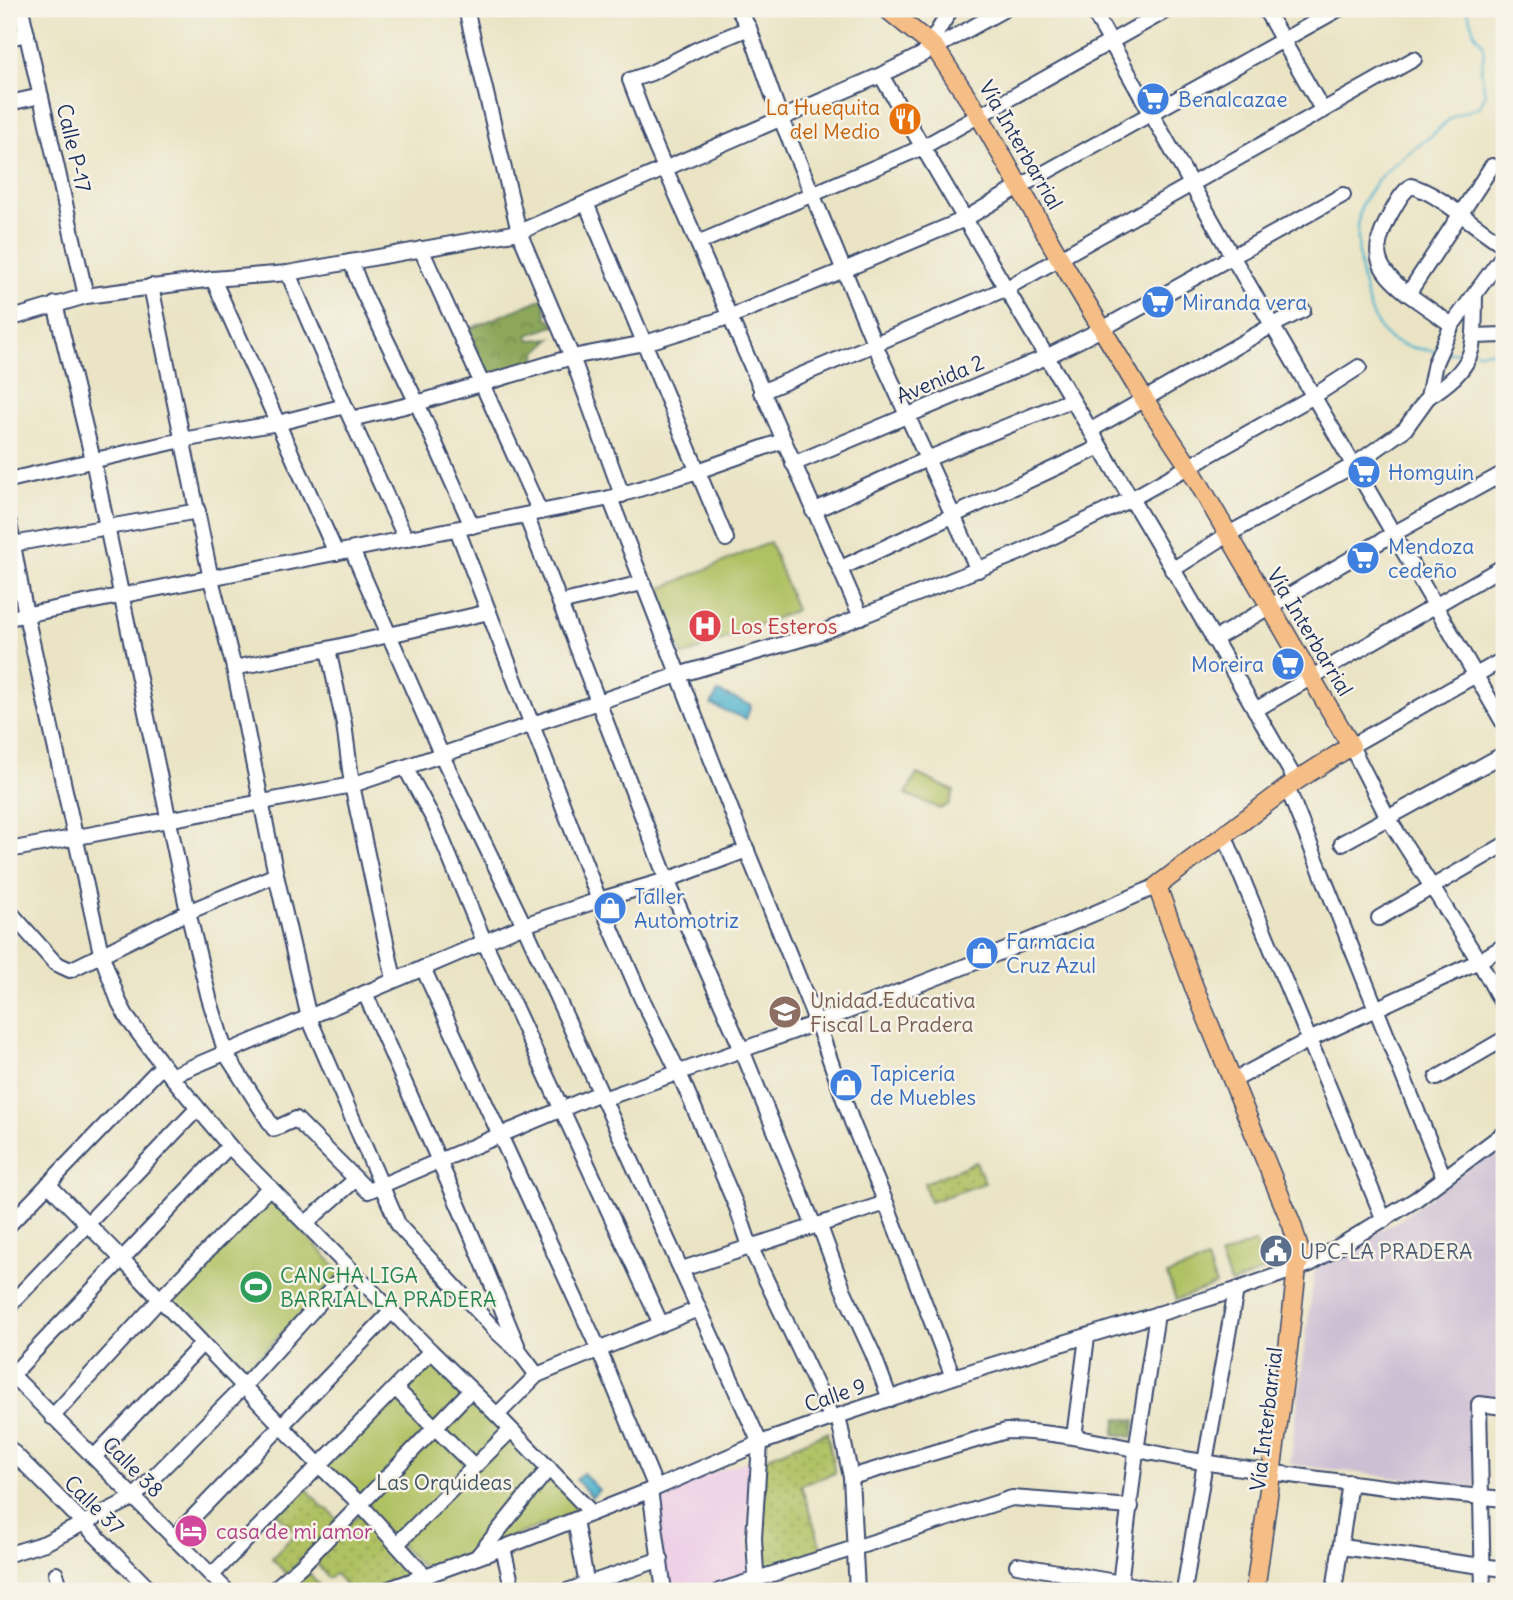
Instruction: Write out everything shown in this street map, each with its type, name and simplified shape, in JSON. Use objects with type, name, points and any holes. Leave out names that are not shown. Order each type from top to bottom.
[{"type":"main road","name":"Vía Interbarrial","points":[[887,9],[932,46],[979,115],[1059,257],[1144,399],[1188,465],[1351,746]]},
{"type":"main road","points":[[1157,886],[1292,784],[1351,746]]},
{"type":"main road","name":"Vía Interbarrial","points":[[1157,886],[1194,987],[1293,1225],[1303,1263],[1276,1474],[1255,1591]]},
{"type":"main road","name":"Vía Interbarrial","points":[[1265,1591],[1276,1474]]},
{"type":"street","name":"Calle P-17","points":[[21,9],[86,296]]},
{"type":"street","points":[[466,9],[519,232],[572,358],[642,583],[817,1023],[852,1122],[953,1377]]},
{"type":"street","points":[[738,9],[749,28],[781,119],[875,345],[978,570]]},
{"type":"street","points":[[932,46],[951,9]]},
{"type":"street","points":[[9,319],[86,296],[151,286],[288,273],[519,232],[881,75],[1005,9]]},
{"type":"street","points":[[1092,9],[1504,724]]},
{"type":"street","points":[[698,243],[923,147],[1169,9]]},
{"type":"street","points":[[1265,9],[1323,111]]},
{"type":"street","points":[[9,480],[182,440],[278,422],[417,404],[572,358],[645,343],[729,317],[965,219],[1339,9]]},
{"type":"street","points":[[749,28],[698,49],[651,74],[630,80],[782,441],[861,617]]},
{"type":"street","points":[[9,38],[27,34]]},
{"type":"street","points":[[761,392],[1005,289],[1414,59]]},
{"type":"street","points":[[881,75],[1255,710],[1292,784],[1444,1178]]},
{"type":"street","points":[[9,103],[41,96]]},
{"type":"street","points":[[1408,294],[1492,166]]},
{"type":"street","points":[[1452,325],[1390,279],[1379,263],[1377,252],[1385,225],[1404,191],[1410,186],[1419,188],[1504,245]]},
{"type":"street","name":"Avenida 2","points":[[793,464],[1046,357],[1102,329],[1343,195]]},
{"type":"street","points":[[586,203],[726,539]]},
{"type":"street","points":[[421,249],[482,385],[533,513],[559,603],[667,880],[890,1399]]},
{"type":"street","points":[[1428,397],[1435,363],[1444,340],[1475,294],[1497,273],[1504,254]]},
{"type":"street","points":[[351,262],[472,526]]},
{"type":"street","points":[[288,273],[406,539]]},
{"type":"street","points":[[213,279],[336,553]]},
{"type":"street","points":[[151,286],[211,579],[234,668],[276,876],[309,1018],[400,1226],[496,1331],[521,1354],[537,1375]]},
{"type":"street","points":[[1172,570],[1227,535],[1354,465],[1405,429],[1428,397],[1458,375],[1472,348],[1475,294]]},
{"type":"street","points":[[55,304],[93,460],[188,912],[226,1054],[274,1129],[296,1119],[368,1191],[563,1108],[678,1073],[817,1023],[1082,920],[1157,886]]},
{"type":"street","points":[[1091,430],[1303,310]]},
{"type":"street","points":[[1472,348],[1504,335]]},
{"type":"street","points":[[9,850],[352,785],[534,726],[678,675],[765,651],[861,617],[1021,552],[1131,499],[1314,396],[1359,367]]},
{"type":"street","points":[[813,511],[927,459],[1071,400]]},
{"type":"street","points":[[9,618],[616,496],[782,441]]},
{"type":"street","points":[[841,568],[1100,446]]},
{"type":"street","points":[[1213,640],[1504,473]]},
{"type":"street","points":[[13,544],[198,511]]},
{"type":"street","points":[[9,523],[26,615],[101,953],[123,1010],[167,1071],[229,1146],[592,1513]]},
{"type":"street","points":[[457,529],[598,900],[678,1073],[737,1208],[750,1246],[835,1417],[851,1477],[857,1591]]},
{"type":"street","points":[[352,550],[442,756],[523,925],[760,1443],[754,1538],[757,1585]]},
{"type":"street","points":[[1255,710],[1504,566]]},
{"type":"street","points":[[559,603],[642,583]]},
{"type":"street","points":[[234,668],[489,612]]},
{"type":"street","points":[[328,649],[344,724],[352,785],[394,979]]},
{"type":"street","points":[[1504,659],[1351,746],[1388,818],[1479,961],[1504,1007]]},
{"type":"street","points":[[1342,843],[1504,754]]},
{"type":"street","points":[[406,769],[435,822],[484,942],[661,1324]]},
{"type":"street","points":[[1225,836],[1384,1220]]},
{"type":"street","points":[[1379,918],[1504,845]]},
{"type":"street","points":[[9,1225],[48,1184],[167,1071],[226,1054],[523,925],[667,880],[747,850]]},
{"type":"street","points":[[9,911],[62,968],[70,970],[188,912],[276,876]]},
{"type":"street","points":[[1232,1081],[1311,1039],[1479,961],[1504,946]]},
{"type":"street","points":[[423,968],[599,1350],[653,1489],[664,1591]]},
{"type":"street","points":[[365,993],[521,1354]]},
{"type":"street","points":[[1437,1078],[1504,1039]]},
{"type":"street","points":[[9,1306],[197,1109]]},
{"type":"street","name":"Calle 9","points":[[383,1591],[575,1520],[760,1443],[953,1377],[1236,1290],[1303,1263],[1384,1220],[1504,1133]]},
{"type":"street","points":[[10,1375],[229,1146]]},
{"type":"street","points":[[306,1223],[356,1179]]},
{"type":"street","points":[[48,1184],[320,1466],[360,1504],[426,1577]]},
{"type":"street","points":[[52,1417],[160,1299],[270,1187]]},
{"type":"street","points":[[682,1269],[886,1203]]},
{"type":"street","points":[[9,1555],[45,1544],[134,1498],[243,1387],[350,1269]]},
{"type":"street","points":[[1184,1591],[1236,1290]]},
{"type":"street","points":[[497,1415],[537,1375],[698,1309]]},
{"type":"street","points":[[173,1538],[392,1311]]},
{"type":"street","points":[[1120,1584],[1136,1451],[1157,1314]]},
{"type":"street","points":[[1074,1437],[1087,1337]]},
{"type":"street","points":[[94,1457],[202,1344]]},
{"type":"street","points":[[212,1575],[431,1351]]},
{"type":"street","name":"Calle 38","points":[[10,1375],[227,1591]]},
{"type":"street","points":[[396,1389],[474,1466]]},
{"type":"street","points":[[272,1591],[302,1564],[471,1390]]},
{"type":"street","points":[[1483,1591],[1479,1404],[1504,1406]]},
{"type":"street","points":[[397,1544],[511,1430]]},
{"type":"street","points":[[851,1477],[1006,1431],[1074,1437],[1136,1451],[1276,1474],[1504,1499]]},
{"type":"street","name":"Calle 37","points":[[9,1448],[151,1591]]},
{"type":"street","points":[[477,1558],[549,1468]]},
{"type":"street","points":[[1334,1591],[1350,1482]]},
{"type":"street","points":[[719,1591],[757,1585],[854,1547],[1012,1498],[1131,1507]]},
{"type":"street","points":[[575,1520],[587,1588]]},
{"type":"street","points":[[1340,1547],[1504,1569]]},
{"type":"street","points":[[503,1548],[513,1591]]},
{"type":"street","points":[[567,1591],[587,1588],[660,1559]]},
{"type":"street","points":[[1017,1565],[1167,1591]]},
{"type":"street","points":[[56,1574],[61,1591]]},
{"type":"shaded area","points":[[1504,1141],[1504,1402],[1475,1399],[1475,1488],[1290,1464],[1315,1268],[1321,1261],[1401,1219]]},
{"type":"shaded area","points":[[749,1460],[748,1576],[702,1591],[667,1591],[654,1494]]},
{"type":"green space","points":[[544,298],[547,318],[557,325],[528,335],[530,340],[552,338],[537,352],[535,362],[488,381],[469,329]]},
{"type":"green space","points":[[770,542],[796,610],[683,656],[655,591]]},
{"type":"green space","points":[[917,774],[954,791],[949,804],[940,809],[906,794]]},
{"type":"green space","points":[[976,1162],[985,1183],[930,1202],[924,1183]]},
{"type":"green space","name":"CANCHA LIGA BARRIAL LA PRADERA","points":[[270,1197],[342,1273],[243,1372],[171,1300]]},
{"type":"green space","points":[[1255,1242],[1266,1270],[1231,1284],[1220,1256]]},
{"type":"green space","points":[[1207,1260],[1216,1285],[1176,1300],[1167,1275]]},
{"type":"green space","name":"Las Orquideas","points":[[429,1360],[582,1510],[425,1570],[325,1467]]},
{"type":"green space","points":[[1117,1418],[1136,1420],[1133,1437],[1114,1434]]},
{"type":"green space","points":[[827,1432],[835,1473],[801,1485],[823,1553],[761,1569],[759,1533],[764,1459]]},
{"type":"green space","points":[[303,1484],[338,1521],[287,1575],[272,1558],[296,1533],[275,1512]]},
{"type":"green space","points":[[364,1510],[423,1574],[379,1591],[339,1591],[346,1585],[335,1574],[328,1578],[317,1564],[308,1571],[319,1585],[317,1591],[277,1591]]},
{"type":"water","points":[[718,692],[751,705],[746,719],[711,705]]},
{"type":"water","points":[[583,1473],[599,1490],[592,1497],[576,1480]]},
{"type":"waterway","points":[[1435,351],[1399,344],[1380,329],[1372,314],[1362,277],[1359,220],[1364,200],[1384,173],[1452,117],[1480,106],[1485,95],[1481,70],[1483,44],[1474,32],[1467,9]]},
{"type":"waterway","points":[[1476,352],[1504,351]]},
{"type":"waterway","points":[[1445,353],[1466,352]]},
{"type":"place","name":"Benalcazae","points":[[1153,99]]},
{"type":"place","name":"La Huequita del Medio","points":[[905,119]]},
{"type":"place","name":"Miranda vera","points":[[1158,302]]},
{"type":"place","name":"Homguin","points":[[1364,472]]},
{"type":"place","name":"Mendoza cedeño","points":[[1363,558]]},
{"type":"place","name":"Los Esteros","points":[[705,626]]},
{"type":"place","name":"Moreira","points":[[1288,664]]},
{"type":"place","name":"Taller Automotriz","points":[[610,908]]},
{"type":"place","name":"Farmacia Cruz Azul","points":[[982,953]]},
{"type":"place","name":"Unidad Educativa Fiscal La Pradera","points":[[785,1012]]},
{"type":"place","name":"Tapicería de Muebles","points":[[846,1085]]},
{"type":"place","name":"UPC-LA PRADERA","points":[[1276,1251]]},
{"type":"place","name":"CANCHA LIGA BARRIAL LA PRADERA","points":[[256,1287]]},
{"type":"place","name":"casa de mi amor","points":[[191,1531]]}]
